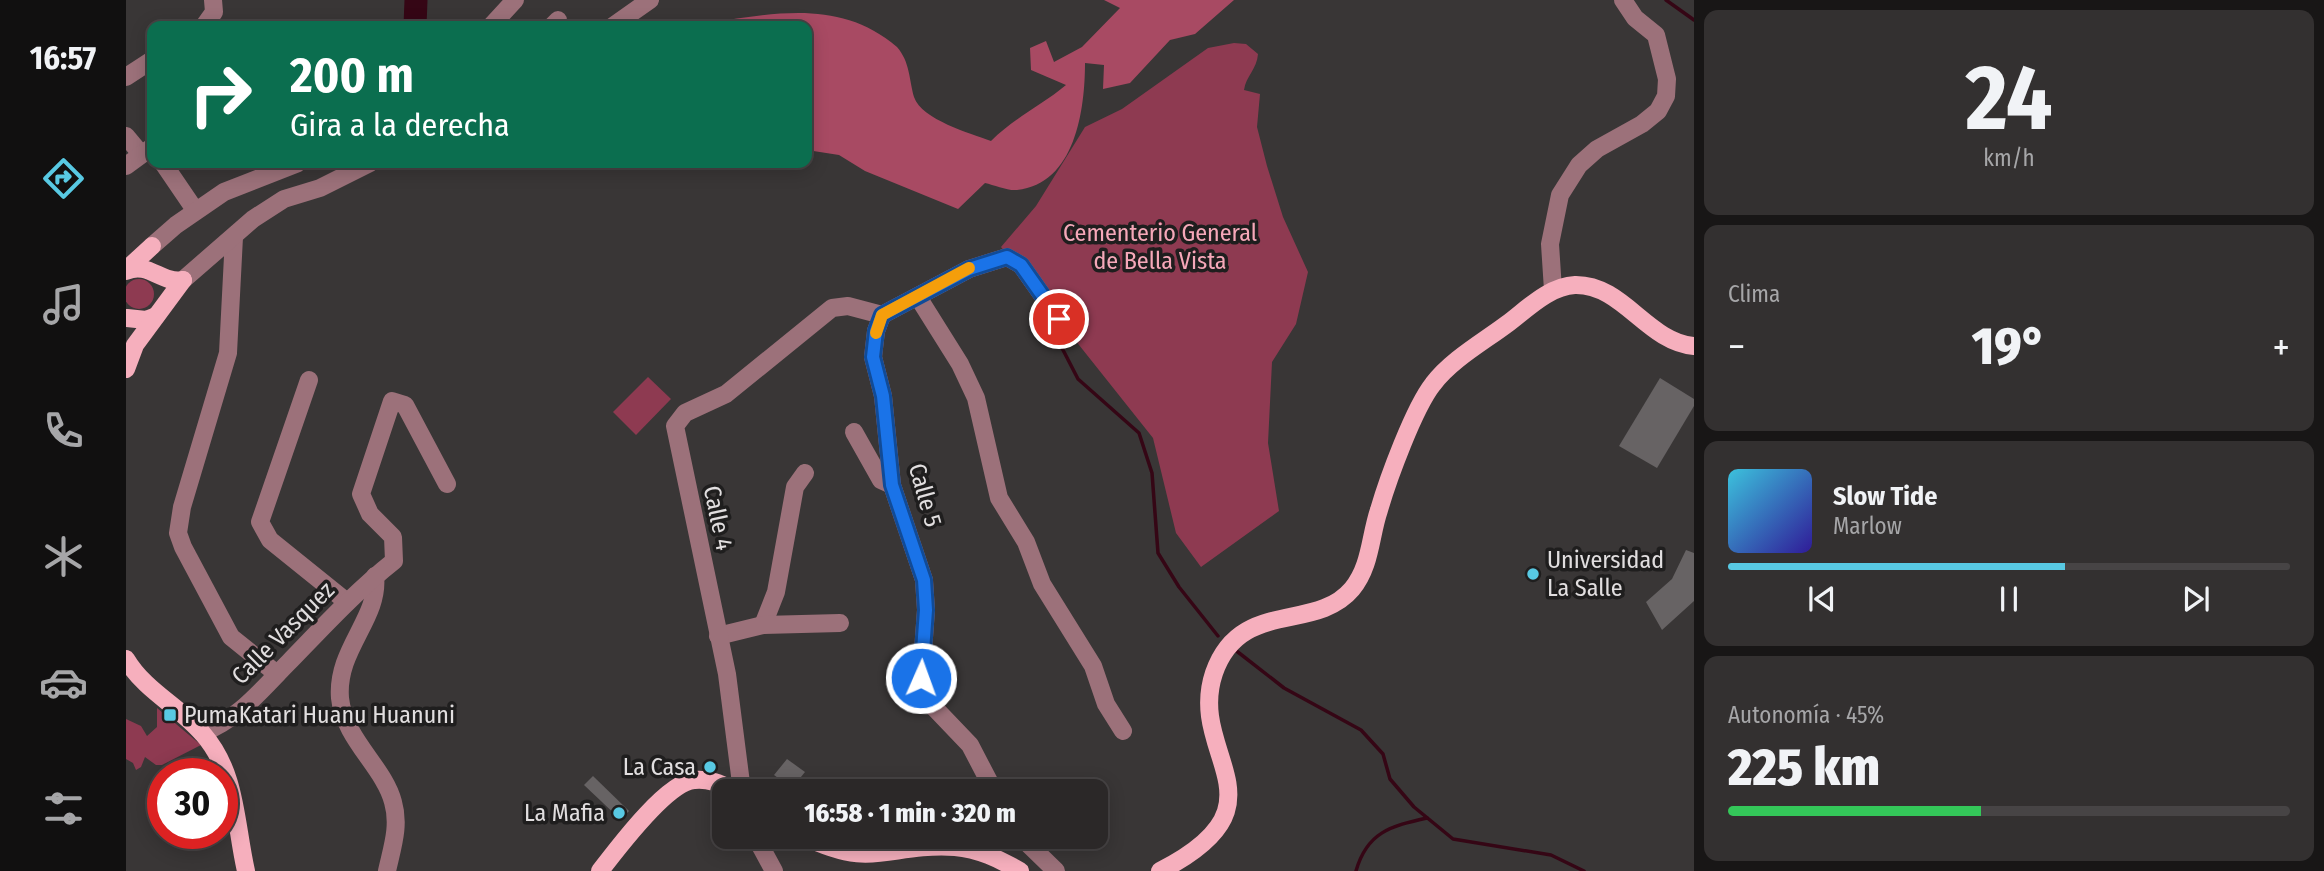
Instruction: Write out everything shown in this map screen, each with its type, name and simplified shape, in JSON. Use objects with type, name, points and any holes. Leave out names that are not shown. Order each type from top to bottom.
[{"type":"main road","points":[[126,271],[152,246]]},
{"type":"main road","points":[[135,345],[126,318],[146,320],[161,309],[165,285],[150,260],[152,246]]},
{"type":"main road","points":[[126,271],[138,267],[173,282],[183,280]]},
{"type":"main road","points":[[126,369],[135,345],[183,280]]},
{"type":"main road","points":[[1160,871],[1185,858],[1217,829],[1227,810],[1229,783],[1215,734],[1211,697],[1215,671],[1225,653],[1250,628],[1334,604],[1350,592],[1365,565],[1389,481],[1433,384],[1470,352],[1553,290],[1573,285],[1606,292],[1675,343],[1694,346]]},
{"type":"main road","points":[[126,659],[142,681],[202,733],[233,789],[246,871]]},
{"type":"main road","points":[[600,871],[629,833],[679,786],[692,780],[712,782]]},
{"type":"main road","points":[[822,849],[838,860],[852,864],[878,864],[930,849]]},
{"type":"main road","points":[[961,849],[996,858],[1020,871]]},
{"type":"street","points":[[208,21],[214,12],[214,0]]},
{"type":"street","points":[[496,21],[515,0]]},
{"type":"street","points":[[620,21],[650,0]]},
{"type":"street","points":[[1553,290],[1550,244],[1560,195],[1579,165],[1597,149],[1642,124],[1658,111],[1666,96],[1667,79],[1656,35],[1635,18],[1623,0]]},
{"type":"street","points":[[126,77],[147,63]]},
{"type":"street","points":[[126,136],[147,148]]},
{"type":"street","points":[[126,166],[147,150]]},
{"type":"street","points":[[166,168],[195,210]]},
{"type":"street","points":[[152,246],[195,210],[225,192],[285,168]]},
{"type":"street","points":[[183,280],[253,219],[284,199],[320,188],[360,168]]},
{"type":"street","points":[[234,237],[228,353],[181,507],[178,533],[231,637],[276,674]]},
{"type":"street","points":[[882,315],[969,269],[1000,258],[1013,258],[1021,265],[1064,326]]},
{"type":"street","points":[[918,297],[960,363],[976,398],[999,498],[1026,542],[1042,584],[1093,666],[1106,704],[1123,731]]},
{"type":"street","name":"Calle 4","points":[[740,779],[727,674],[675,426],[685,413],[726,394],[832,308],[848,306],[882,315]]},
{"type":"street","name":"Calle 5","points":[[882,315],[876,331],[873,357],[883,396],[892,485],[924,580],[926,610],[920,664],[928,700],[970,745],[988,779]]},
{"type":"street","points":[[309,380],[260,522],[270,540],[347,602]]},
{"type":"street","name":"Calle Vasquez","points":[[202,733],[221,726],[347,602],[394,561],[393,537],[370,514],[361,494],[392,401],[405,405],[447,484]]},
{"type":"street","points":[[854,432],[881,480],[892,485]]},
{"type":"street","points":[[763,625],[776,592],[795,487],[805,473]]},
{"type":"street","points":[[375,576],[375,600],[356,632],[340,685],[346,719],[393,799],[395,839],[387,871]]},
{"type":"street","points":[[718,636],[763,625],[840,624]]},
{"type":"street","points":[[762,849],[774,871]]},
{"type":"street","points":[[1033,849],[1056,871]]},
{"type":"green space","name":"Cementerio General de Bella Vista","points":[[1234,43],[1246,44],[1258,54],[1244,90],[1260,94],[1257,127],[1267,166],[1283,217],[1308,272],[1296,324],[1272,362],[1268,443],[1279,511],[1201,567],[1176,533],[1153,438],[1001,247],[1036,206],[1085,127],[1122,109],[1208,48]]},
{"type":"green space","points":[[139,279],[150,283],[154,294],[150,305],[139,309],[128,305],[124,294],[128,283]]},
{"type":"green space","points":[[648,377],[671,399],[636,435],[613,412]]},
{"type":"green space","points":[[157,708],[201,745],[176,758],[145,757],[141,767],[136,770],[133,763],[126,759],[126,719],[141,726],[147,736],[157,727]]},
{"type":"shaded area","points":[[1104,0],[1234,0],[1195,34],[1170,40],[1130,83],[1103,89],[1104,65],[1085,63],[1079,122],[1064,160],[1052,174],[1037,185],[1017,190],[985,183],[958,209],[865,171],[839,155],[812,151],[812,21],[724,21],[785,13],[809,13],[854,22],[876,32],[897,47],[907,65],[914,97],[926,112],[948,125],[991,141],[1066,85],[1031,70],[1030,48],[1046,41],[1054,62],[1082,47],[1120,8]]},
{"type":"building","points":[[1660,378],[1694,399],[1694,406],[1657,468],[1619,446]]},
{"type":"building","points":[[1686,550],[1694,553],[1694,601],[1662,630],[1646,602],[1672,579]]},
{"type":"building","points":[[787,759],[805,772],[799,779],[780,779],[774,775]]},
{"type":"building","points":[[593,776],[629,811],[621,820],[584,785]]},
{"type":"waterway","points":[[415,21],[416,0]]},
{"type":"waterway","points":[[1666,0],[1694,20]]},
{"type":"waterway","points":[[1062,348],[1078,379],[1139,433],[1152,473],[1158,553],[1179,587],[1218,636]]},
{"type":"waterway","points":[[1234,649],[1284,688],[1361,730],[1383,754],[1390,779],[1414,807],[1453,839],[1551,855],[1584,871]]},
{"type":"waterway","points":[[1356,871],[1367,847],[1382,833],[1402,824],[1427,818]]},
{"type":"slow traffic","points":[[876,333],[882,315],[969,268]]},
{"type":"place","name":"Universidad La Salle","points":[[1533,574]]},
{"type":"place","name":"PumaKatari Huanu Huanuni","points":[[170,715]]},
{"type":"place","name":"La Casa","points":[[710,767]]},
{"type":"place","name":"La Mafia","points":[[619,813]]},
{"type":"route","points":[[921,678],[926,610],[924,580],[912,537],[892,485],[883,396],[873,357],[876,331],[882,315],[969,269],[1007,257],[1013,258],[1021,265],[1059,319]]}]
